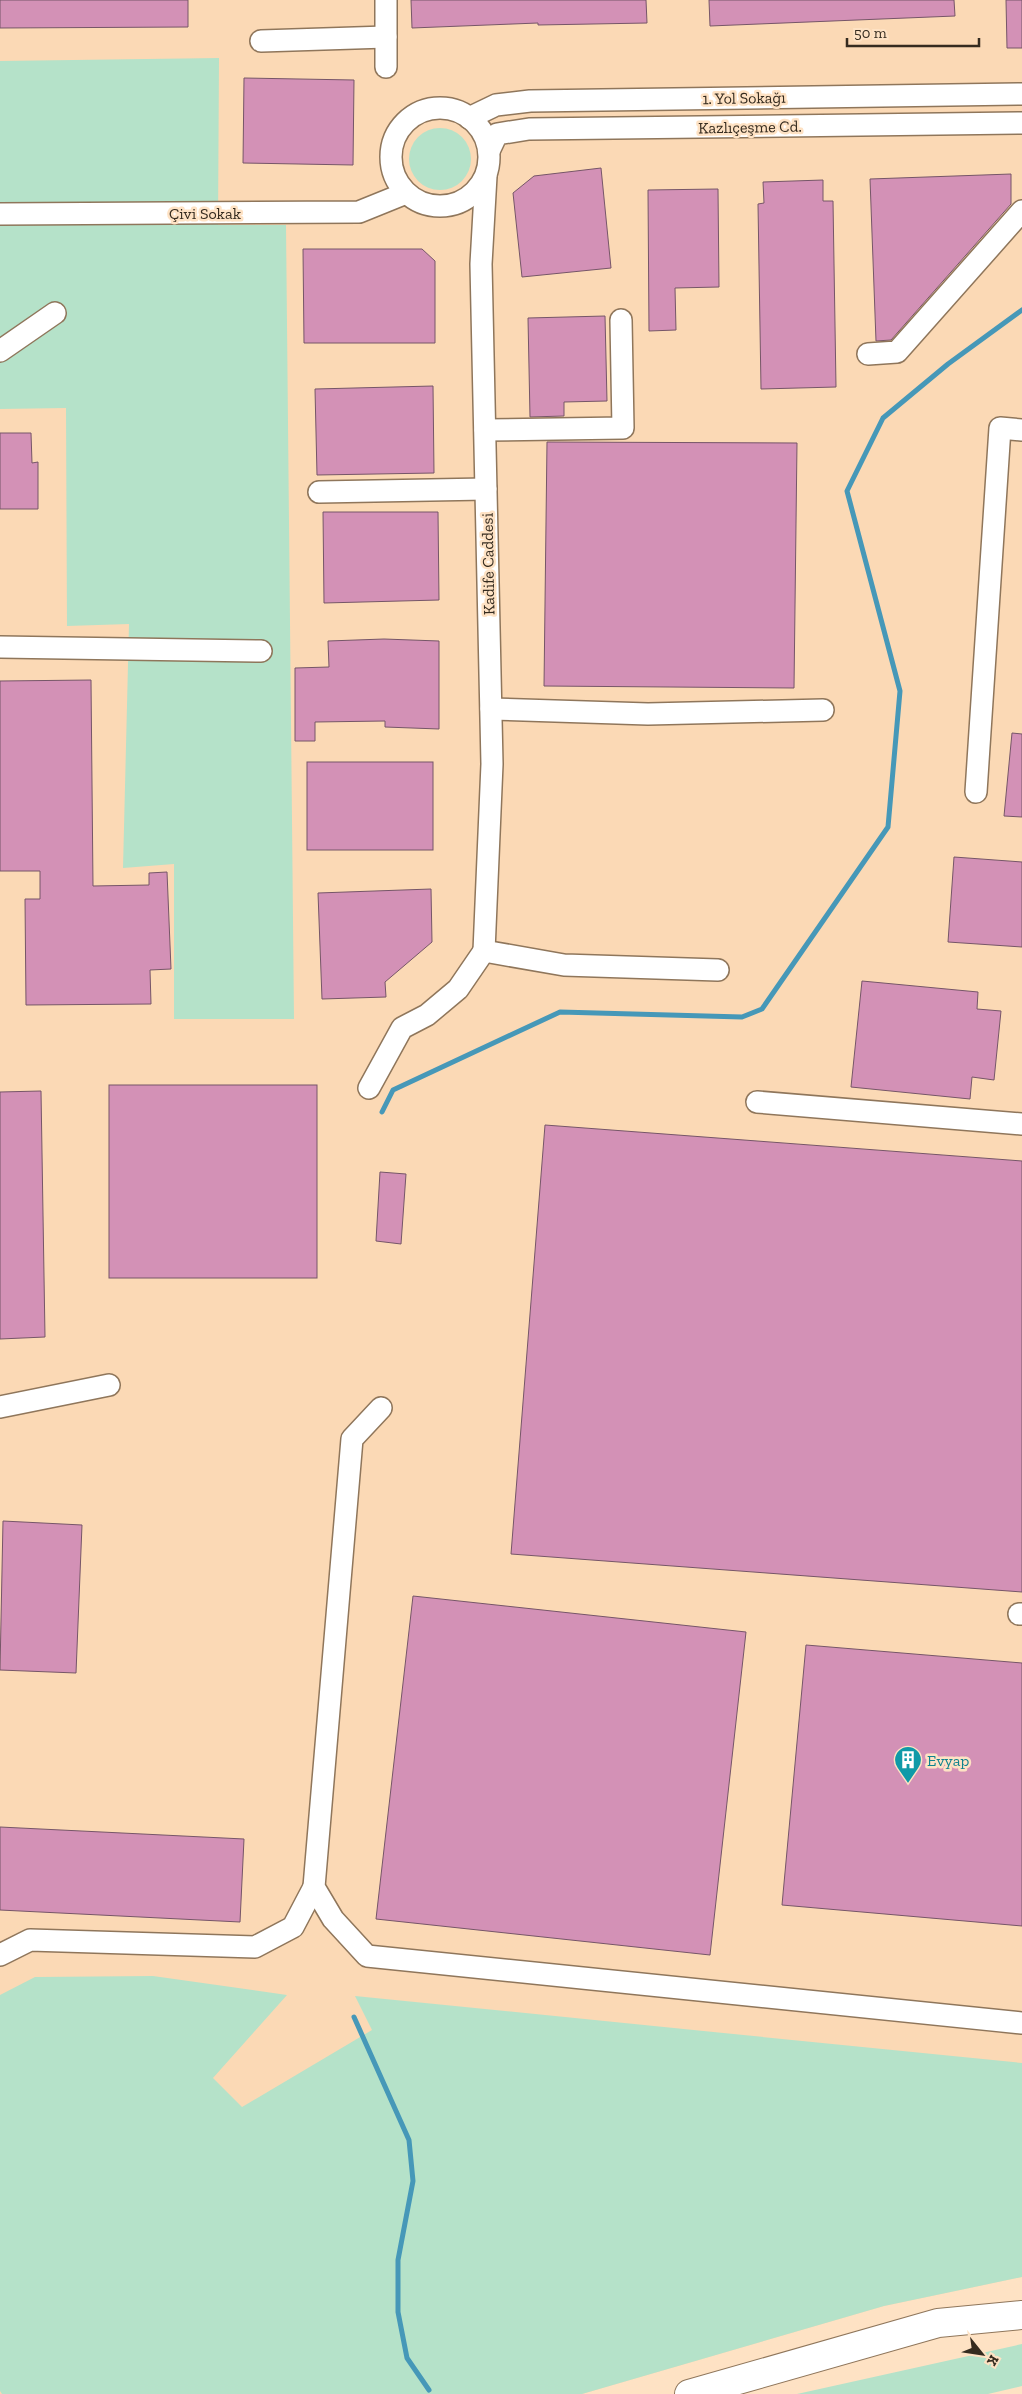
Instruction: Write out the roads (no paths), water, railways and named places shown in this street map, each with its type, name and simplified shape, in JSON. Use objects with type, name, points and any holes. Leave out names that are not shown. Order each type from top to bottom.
[{"type":"main road","points":[[688,2394],[938,2323],[1022,2306]]},
{"type":"main road","points":[[938,2323],[1022,2315]]},
{"type":"street","points":[[386,0],[386,67]]},
{"type":"street","points":[[261,41],[386,37]]},
{"type":"street","name":"1. Yol Sokağı","points":[[470,118],[496,105],[530,101],[1022,94]]},
{"type":"street","points":[[439,108],[455,111],[470,118],[483,132],[489,151],[486,176],[478,189],[465,200],[451,206],[435,206],[420,202],[406,193],[396,180],[392,164],[392,148],[398,132],[409,120],[423,112],[439,108]]},
{"type":"street","name":"Kazlıçeşme Cd.","points":[[489,151],[497,134],[529,129],[1022,123]]},
{"type":"street","name":"Kadife Caddesi","points":[[484,951],[492,764],[481,264],[486,176]]},
{"type":"street","name":"Çivi Sokak","points":[[0,214],[359,212],[406,193]]},
{"type":"street","points":[[868,354],[897,352],[1022,211]]},
{"type":"street","points":[[0,351],[55,313]]},
{"type":"street","points":[[485,430],[623,428],[621,320]]},
{"type":"street","points":[[976,792],[1000,428],[1022,430]]},
{"type":"street","points":[[319,492],[486,489]]},
{"type":"street","points":[[0,648],[261,651]]},
{"type":"street","points":[[491,710],[648,714],[823,710]]},
{"type":"street","points":[[370,1088],[402,1028],[427,1015],[458,989],[484,951],[564,965],[718,970]]},
{"type":"street","points":[[757,1102],[1022,1124]]},
{"type":"street","points":[[0,1407],[108,1385]]},
{"type":"street","points":[[0,1955],[30,1940],[255,1946],[293,1927],[314,1887],[352,1439],[381,1408]]},
{"type":"street","points":[[314,1887],[332,1919],[367,1956],[1022,2023]]},
{"type":"waterway","points":[[382,1112],[393,1090],[560,1012],[742,1017],[762,1009],[888,827],[900,691],[847,491],[883,418],[948,364],[1022,310]]},
{"type":"waterway","points":[[354,2017],[409,2140],[413,2181],[398,2260],[398,2312],[407,2358],[429,2390]]},
{"type":"place","name":"Evyap","points":[[908,1784]]}]
